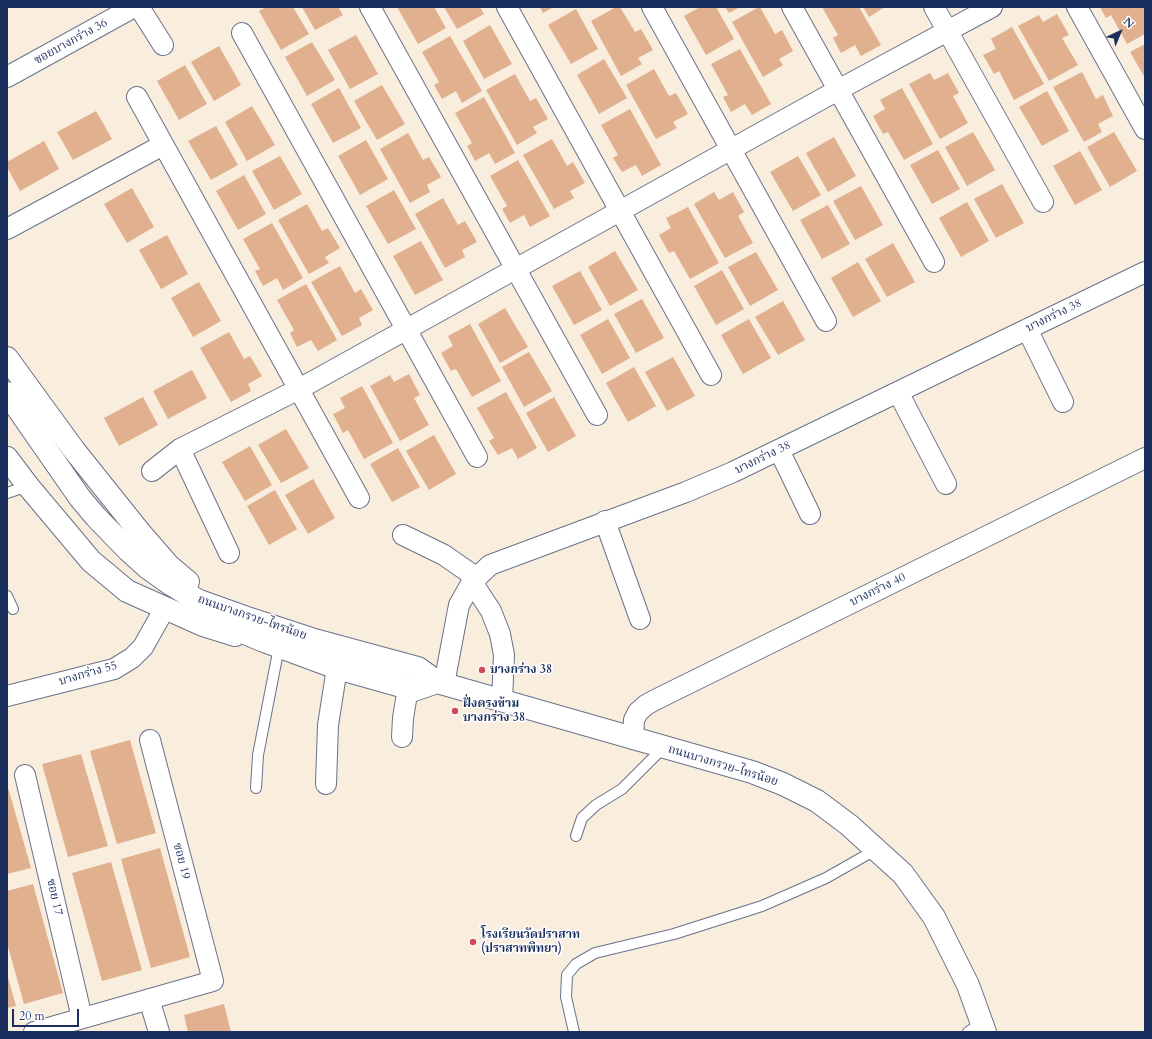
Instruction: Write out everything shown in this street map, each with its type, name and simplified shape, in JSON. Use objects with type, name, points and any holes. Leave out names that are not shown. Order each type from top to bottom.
[{"type":"main road","points":[[7,358],[74,450],[142,535],[169,566],[186,581],[206,594],[241,610],[273,620],[311,639]]},
{"type":"main road","name":"ถนนบางกรวย-ไทรน้อย","points":[[7,393],[80,498],[101,522],[148,568],[195,605],[272,644],[337,668],[414,690],[441,683]]},
{"type":"main road","name":"ถนนบางกรวย-ไทรน้อย","points":[[7,413],[70,505],[120,558],[162,593],[195,605],[250,619],[311,639],[418,668],[441,683],[752,772],[784,784],[818,801],[878,849],[903,874],[934,917],[968,985],[978,1029]]},
{"type":"main road","points":[[7,458],[28,486],[91,561],[128,591],[203,625],[233,635],[272,644]]},
{"type":"street","points":[[370,7],[597,415]]},
{"type":"street","points":[[507,7],[711,375]]},
{"type":"street","points":[[652,7],[826,321]]},
{"type":"street","points":[[792,7],[934,262]]},
{"type":"street","points":[[934,7],[1043,202]]},
{"type":"street","points":[[152,471],[180,449],[299,389],[838,90],[992,7]]},
{"type":"street","points":[[1077,7],[1145,129]]},
{"type":"street","points":[[133,8],[162,45]]},
{"type":"street","name":"ซอยบางกร่าง 36","points":[[7,77],[133,8]]},
{"type":"street","points":[[242,33],[477,456]]},
{"type":"street","points":[[137,97],[359,498]]},
{"type":"street","points":[[7,229],[163,145]]},
{"type":"street","name":"บางกร่าง 38","points":[[441,683],[459,605],[474,580],[490,565],[686,492],[733,472],[1145,272]]},
{"type":"street","points":[[1027,329],[1063,402]]},
{"type":"street","points":[[898,392],[946,484]]},
{"type":"street","points":[[180,449],[229,553]]},
{"type":"street","points":[[779,450],[810,514]]},
{"type":"street","name":"บางกร่าง 40","points":[[633,739],[634,720],[638,712],[655,700],[1145,458]]},
{"type":"street","points":[[605,521],[640,619]]},
{"type":"street","points":[[403,535],[449,557],[474,580],[491,611],[500,634],[504,655],[502,701]]},
{"type":"street","name":"บางกร่าง 55","points":[[7,696],[114,669],[132,658],[143,647],[165,608]]},
{"type":"street","points":[[326,784],[328,725],[337,668]]},
{"type":"street","points":[[402,737],[403,718],[408,688]]},
{"type":"street","name":"ซอย 19","points":[[148,999],[213,981],[150,740]]},
{"type":"street","name":"ซอย 17","points":[[25,775],[82,1018]]},
{"type":"street","points":[[34,1032],[148,999],[159,1032]]},
{"type":"lane","points":[[7,493],[28,486]]},
{"type":"lane","points":[[7,596],[12,609]]},
{"type":"lane","points":[[256,788],[258,755],[272,644]]},
{"type":"lane","points":[[576,836],[582,818],[596,805],[622,789],[664,747]]},
{"type":"lane","points":[[574,1032],[566,997],[567,975],[576,964],[596,953],[674,934],[762,906],[826,878],[878,849]]},
{"type":"building","points":[[266,7],[293,7],[309,34],[281,50],[259,11]]},
{"type":"building","points":[[302,7],[338,7],[343,15],[315,30]]},
{"type":"building","points":[[397,7],[434,7],[446,28],[418,44]]},
{"type":"building","points":[[444,7],[480,7],[484,14],[457,29]]},
{"type":"building","points":[[540,7],[554,7],[543,13]]},
{"type":"building","points":[[616,7],[620,7],[635,32],[641,29],[653,50],[638,58],[642,64],[621,76],[591,21]]},
{"type":"building","points":[[700,7],[716,7],[734,39],[706,55],[684,16]]},
{"type":"building","points":[[725,7],[740,7],[729,13]]},
{"type":"building","points":[[759,7],[775,34],[782,30],[793,51],[779,59],[783,65],[763,77],[732,22]]},
{"type":"building","points":[[822,7],[859,7],[881,45],[861,56],[855,45],[841,53],[833,38],[838,35]]},
{"type":"building","points":[[863,7],[885,7],[869,17]]},
{"type":"building","points":[[1100,7],[1144,7],[1145,34],[1127,44],[1111,15],[1106,18]]},
{"type":"building","points":[[576,9],[598,49],[571,64],[548,25]]},
{"type":"building","points":[[1057,14],[1069,35],[1062,38],[1078,65],[1049,81],[1018,26],[1039,15],[1043,22]]},
{"type":"building","points":[[490,25],[512,64],[484,79],[463,41]]},
{"type":"building","points":[[1012,27],[1044,84],[1014,100],[999,71],[994,74],[983,55],[996,49],[991,39]]},
{"type":"building","points":[[356,35],[378,74],[350,89],[328,50]]},
{"type":"building","points":[[450,36],[482,91],[462,103],[456,91],[442,99],[434,85],[439,82],[422,52]]},
{"type":"building","points":[[312,42],[335,80],[307,96],[285,57]]},
{"type":"building","points":[[1145,44],[1145,78],[1130,52]]},
{"type":"building","points":[[219,46],[241,85],[214,101],[191,62]]},
{"type":"building","points":[[740,49],[771,104],[752,115],[745,104],[731,112],[723,97],[728,95],[711,64]]},
{"type":"building","points":[[604,59],[627,98],[599,114],[577,75]]},
{"type":"building","points":[[185,65],[207,104],[179,120],[157,81]]},
{"type":"building","points":[[654,69],[669,96],[676,93],[688,114],[673,122],[677,128],[656,139],[626,85]]},
{"type":"building","points":[[1082,72],[1096,99],[1103,95],[1113,116],[1098,124],[1102,132],[1084,142],[1053,87]]},
{"type":"building","points":[[930,73],[934,80],[948,73],[959,93],[953,96],[968,123],[940,139],[909,84]]},
{"type":"building","points":[[515,74],[530,101],[536,98],[548,119],[533,127],[537,133],[517,145],[486,90]]},
{"type":"building","points":[[382,85],[405,124],[377,140],[354,101]]},
{"type":"building","points":[[339,88],[361,128],[333,143],[311,104]]},
{"type":"building","points":[[902,88],[933,144],[904,160],[888,132],[883,134],[873,116],[885,109],[880,100]]},
{"type":"building","points":[[1047,91],[1069,131],[1042,146],[1019,107]]},
{"type":"building","points":[[484,97],[515,153],[495,164],[489,153],[475,161],[467,146],[472,143],[455,113]]},
{"type":"building","points":[[252,106],[275,145],[247,161],[225,122]]},
{"type":"building","points":[[630,109],[661,165],[642,176],[636,165],[622,172],[613,158],[618,155],[601,125]]},
{"type":"building","points":[[96,111],[112,139],[73,160],[57,132]]},
{"type":"building","points":[[216,126],[238,165],[211,180],[188,141]]},
{"type":"building","points":[[973,132],[995,170],[967,186],[945,147]]},
{"type":"building","points":[[1114,132],[1137,171],[1110,187],[1087,147]]},
{"type":"building","points":[[408,133],[423,160],[429,157],[441,177],[427,185],[430,192],[410,203],[380,149]]},
{"type":"building","points":[[834,137],[856,176],[828,192],[806,153]]},
{"type":"building","points":[[552,139],[567,166],[573,162],[585,183],[570,191],[574,198],[554,209],[523,155]]},
{"type":"building","points":[[366,140],[388,179],[360,195],[338,156]]},
{"type":"building","points":[[44,141],[59,169],[20,191],[7,167],[7,162]]},
{"type":"building","points":[[938,150],[960,189],[932,204],[910,165]]},
{"type":"building","points":[[1080,151],[1102,190],[1075,205],[1053,166]]},
{"type":"building","points":[[280,156],[302,194],[274,210],[252,171]]},
{"type":"building","points":[[798,156],[821,195],[793,211],[770,172]]},
{"type":"building","points":[[518,160],[550,216],[530,227],[524,215],[510,223],[502,209],[507,206],[490,176]]},
{"type":"building","points":[[244,175],[266,214],[238,230],[216,191]]},
{"type":"building","points":[[1002,184],[1024,223],[996,238],[974,199]]},
{"type":"building","points":[[861,186],[883,225],[855,240],[833,201]]},
{"type":"building","points":[[132,188],[154,227],[127,243],[104,204]]},
{"type":"building","points":[[394,190],[416,229],[388,244],[366,206]]},
{"type":"building","points":[[714,192],[719,200],[733,192],[744,212],[738,216],[753,243],[725,258],[694,204]]},
{"type":"building","points":[[443,198],[458,225],[465,221],[477,242],[462,250],[465,257],[445,268],[415,214]]},
{"type":"building","points":[[967,202],[989,241],[961,257],[939,218]]},
{"type":"building","points":[[307,204],[322,231],[328,228],[340,248],[325,257],[329,263],[309,274],[278,220]]},
{"type":"building","points":[[828,205],[850,244],[822,259],[800,220]]},
{"type":"building","points":[[688,207],[719,263],[690,279],[674,251],[669,253],[659,235],[671,228],[666,218]]},
{"type":"building","points":[[272,223],[303,278],[283,290],[277,278],[263,286],[255,271],[260,269],[243,239]]},
{"type":"building","points":[[167,235],[188,274],[161,289],[139,250]]},
{"type":"building","points":[[421,241],[443,280],[415,295],[393,256]]},
{"type":"building","points":[[893,243],[915,282],[887,297],[865,259]]},
{"type":"building","points":[[615,251],[638,290],[610,306],[588,267]]},
{"type":"building","points":[[756,252],[778,290],[750,306],[728,267]]},
{"type":"building","points":[[858,262],[881,301],[853,317],[831,278]]},
{"type":"building","points":[[340,266],[355,293],[361,289],[373,310],[359,318],[362,325],[342,336],[311,282]]},
{"type":"building","points":[[722,270],[744,309],[716,325],[694,286]]},
{"type":"building","points":[[580,271],[602,310],[574,325],[552,286]]},
{"type":"building","points":[[199,282],[221,321],[193,337],[171,298]]},
{"type":"building","points":[[306,284],[337,340],[318,351],[311,340],[297,347],[290,333],[294,330],[277,300]]},
{"type":"building","points":[[642,299],[664,338],[636,353],[614,314]]},
{"type":"building","points":[[783,301],[805,340],[778,355],[755,317]]},
{"type":"building","points":[[505,308],[528,347],[500,363],[478,324]]},
{"type":"building","points":[[608,319],[630,358],[602,374],[580,335]]},
{"type":"building","points":[[749,319],[771,358],[743,374],[721,335]]},
{"type":"building","points":[[470,324],[501,381],[472,397],[456,369],[451,371],[441,353],[453,346],[448,336]]},
{"type":"building","points":[[229,332],[244,359],[250,356],[262,376],[248,384],[251,391],[231,402],[200,348]]},
{"type":"building","points":[[529,352],[552,391],[524,407],[502,367]]},
{"type":"building","points":[[673,357],[695,396],[667,411],[645,372]]},
{"type":"building","points":[[634,367],[656,406],[628,422],[606,383]]},
{"type":"building","points":[[192,370],[207,398],[168,419],[153,391]]},
{"type":"building","points":[[409,374],[420,395],[414,398],[429,425],[400,441],[370,386],[390,375],[394,382]]},
{"type":"building","points":[[362,386],[393,443],[364,459],[348,430],[343,433],[333,414],[345,408],[340,398]]},
{"type":"building","points":[[506,392],[537,448],[518,459],[512,448],[498,455],[489,441],[494,438],[477,408]]},
{"type":"building","points":[[143,397],[158,425],[119,446],[104,418]]},
{"type":"building","points":[[554,397],[576,436],[548,452],[526,413]]},
{"type":"building","points":[[286,429],[309,468],[281,483],[258,445]]},
{"type":"building","points":[[434,435],[456,474],[429,490],[406,451]]},
{"type":"building","points":[[250,446],[272,485],[245,501],[222,462]]},
{"type":"building","points":[[398,448],[420,487],[392,502],[370,464]]},
{"type":"building","points":[[313,479],[335,518],[308,534],[285,495]]},
{"type":"building","points":[[275,490],[297,529],[269,545],[247,506]]},
{"type":"building","points":[[130,740],[156,833],[117,844],[90,751]]},
{"type":"building","points":[[81,754],[108,846],[68,857],[42,764]]},
{"type":"building","points":[[7,784],[31,868],[7,874]]},
{"type":"building","points":[[160,848],[190,957],[151,968],[121,859]]},
{"type":"building","points":[[111,862],[142,970],[102,981],[72,873]]},
{"type":"building","points":[[33,884],[63,993],[24,1004],[7,943],[7,891]]},
{"type":"building","points":[[7,974],[16,1006],[7,1008]]},
{"type":"building","points":[[224,1004],[231,1032],[188,1032],[184,1015]]},
{"type":"place","name":"บางกร่าง 38","points":[[482,670]]},
{"type":"place","name":"ฝั่งตรงข้าม บางกร่าง 38","points":[[455,711]]},
{"type":"place","name":"โรงเรียนวัดปราสาท (ปราสาทพิทยา)","points":[[473,942]]}]
